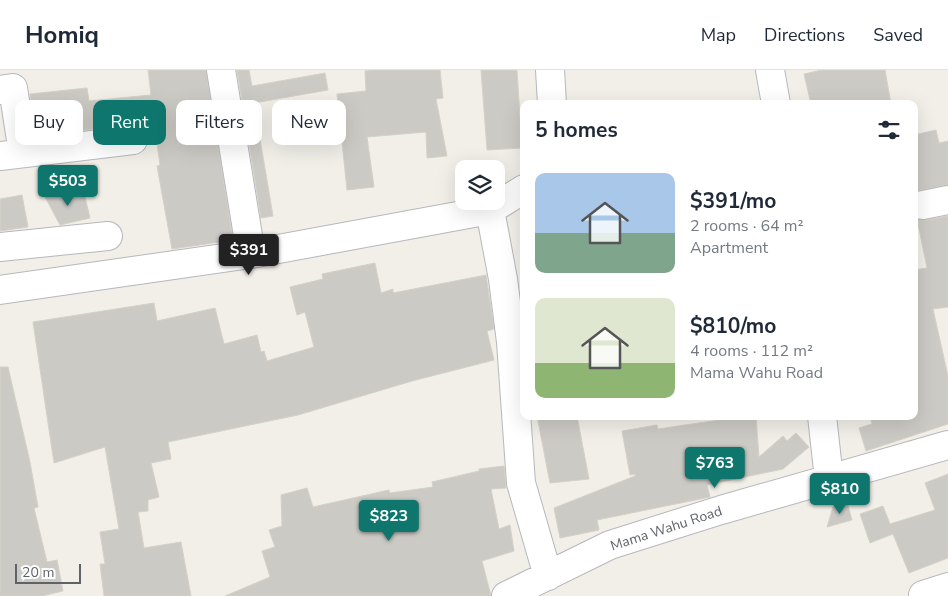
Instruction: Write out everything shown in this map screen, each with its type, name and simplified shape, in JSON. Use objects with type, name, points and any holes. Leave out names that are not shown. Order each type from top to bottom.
[{"type":"street","points":[[221,70],[251,254]]},
{"type":"street","points":[[550,70],[552,100]]},
{"type":"street","points":[[770,70],[775,100]]},
{"type":"street","points":[[0,90],[12,88],[11,155],[93,145]]},
{"type":"street","points":[[505,201],[520,191]]},
{"type":"street","points":[[0,290],[251,254],[490,210],[513,279],[511,342],[521,483],[548,576]]},
{"type":"street","points":[[0,247],[108,236]]},
{"type":"street","points":[[822,420],[829,479]]},
{"type":"street","name":"Mama Wahu Road","points":[[506,596],[610,545],[721,510],[948,445]]},
{"type":"building","points":[[148,70],[206,70],[211,100],[176,100],[176,145],[218,145],[233,240],[172,249],[157,166],[160,165],[157,145],[166,145],[166,100],[99,100],[151,95]]},
{"type":"building","points":[[237,70],[249,70],[252,86],[325,73],[328,90],[262,102],[262,100],[242,100]]},
{"type":"building","points":[[440,70],[443,98],[436,99],[447,156],[427,158],[426,132],[367,137],[374,187],[347,190],[342,145],[346,145],[346,100],[338,100],[337,94],[366,91],[365,71]]},
{"type":"building","points":[[481,70],[517,70],[520,148],[487,150]]},
{"type":"building","points":[[822,70],[885,70],[890,100],[810,100],[804,74]]},
{"type":"building","points":[[87,88],[89,101],[93,101],[93,129],[83,130],[83,100],[31,100],[30,94]]},
{"type":"building","points":[[936,130],[939,143],[948,141],[948,185],[918,191],[918,134]]},
{"type":"building","points":[[249,145],[261,145],[273,216],[261,218]]},
{"type":"building","points":[[43,193],[65,195],[84,193],[90,218],[60,225]]},
{"type":"building","points":[[22,195],[28,227],[0,231],[0,199]]},
{"type":"building","points":[[948,216],[948,307],[933,309],[948,376],[948,424],[866,451],[859,428],[872,424],[871,420],[918,420],[918,269],[927,268],[918,219],[926,220]]},
{"type":"building","points":[[375,263],[381,293],[393,289],[393,293],[486,275],[494,329],[487,331],[494,360],[412,381],[298,415],[168,442],[171,459],[151,463],[159,497],[148,500],[148,511],[138,512],[144,548],[181,542],[191,596],[104,596],[100,564],[105,564],[100,532],[119,529],[105,447],[54,463],[33,322],[154,303],[157,321],[215,308],[224,344],[257,335],[261,352],[264,351],[267,361],[314,347],[305,312],[297,315],[290,287],[323,279],[322,274]]},
{"type":"building","points":[[0,367],[8,367],[30,462],[38,507],[34,508],[47,562],[57,560],[63,591],[42,596],[0,596]]},
{"type":"building","points":[[538,420],[578,420],[589,479],[550,483]]},
{"type":"building","points":[[719,420],[756,420],[759,457],[783,436],[787,441],[796,433],[809,447],[783,469],[707,485],[710,497],[597,520],[599,530],[560,538],[554,508],[635,476],[635,474],[630,475],[622,431],[657,425],[658,429]]},
{"type":"building","points":[[504,466],[506,488],[491,489],[499,529],[510,525],[514,551],[482,561],[491,596],[225,596],[270,577],[262,551],[275,547],[269,530],[282,526],[281,495],[307,488],[313,507],[389,490],[390,493],[433,487],[432,482],[479,471],[479,469]]},
{"type":"building","points":[[948,474],[948,558],[909,573],[893,534],[870,543],[860,514],[883,506],[890,524],[935,510],[925,483]]},
{"type":"building","points":[[847,502],[852,520],[827,527],[833,507]]}]
